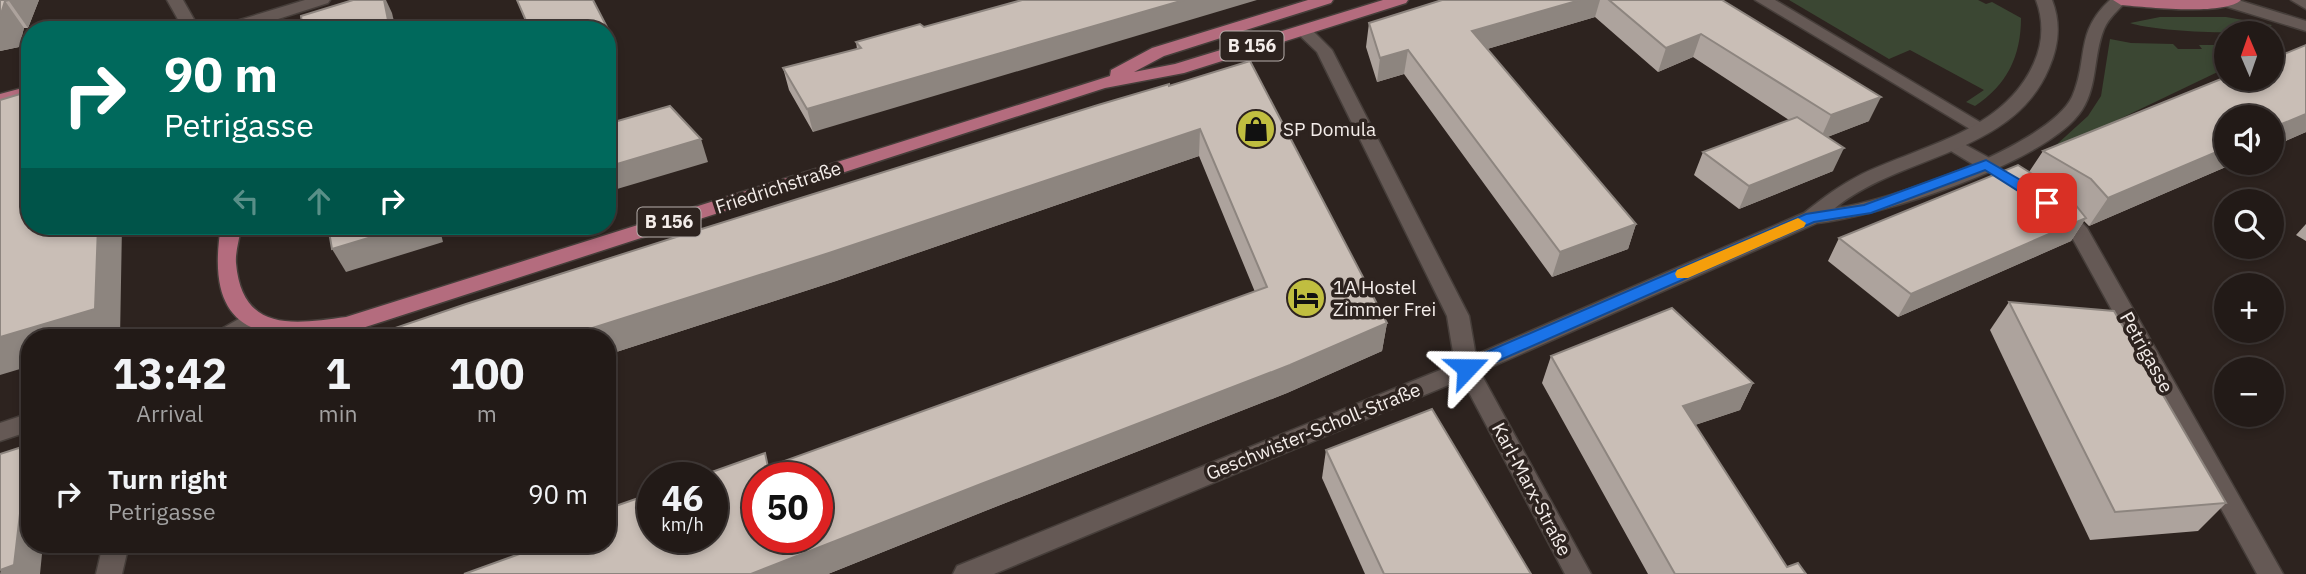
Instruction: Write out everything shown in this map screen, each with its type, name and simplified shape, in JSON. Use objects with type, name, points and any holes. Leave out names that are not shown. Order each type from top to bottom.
[{"type":"main road","name":"Friedrichstraße","points":[[314,329],[347,325],[1102,83],[1178,69],[1400,0]]},
{"type":"main road","points":[[2120,0],[2187,5],[2228,1]]},
{"type":"main road","name":"Friedrichstraße","points":[[1102,83],[1158,51],[1315,1]]},
{"type":"main road","points":[[0,100],[21,94]]},
{"type":"main road","points":[[230,235],[226,263],[238,307],[251,320]]},
{"type":"main road","name":"Friedrichstraße","points":[[251,320],[289,329]]},
{"type":"street","points":[[175,0],[187,21]]},
{"type":"street","points":[[255,21],[322,0]]},
{"type":"street","points":[[1763,0],[1981,128]]},
{"type":"street","name":"Geschwister-Scholl-Straße","points":[[1811,218],[1845,191],[1953,144],[2019,102],[2043,68],[2049,43],[2048,9],[2043,0]]},
{"type":"street","name":"Geschwister-Scholl-Straße","points":[[967,574],[1467,368],[1811,218],[1866,209],[1986,164],[2039,138],[2058,126],[2073,110],[2087,78],[2090,40],[2094,28],[2105,11],[2120,0]]},
{"type":"street","points":[[2299,0],[2306,4]]},
{"type":"street","points":[[2228,1],[2306,26]]},
{"type":"street","name":"Karl-Marx-Straße","points":[[1303,30],[1324,50],[1458,316],[1467,368],[1578,574]]},
{"type":"street","points":[[1953,144],[2010,179]]},
{"type":"street","name":"Petrigasse","points":[[2038,197],[2064,214],[2077,228],[2270,574]]},
{"type":"street","points":[[238,329],[251,320]]},
{"type":"street","points":[[0,432],[21,425]]},
{"type":"street","points":[[109,574],[114,553]]},
{"type":"green space","points":[[1789,0],[1992,2],[2021,18],[2018,45],[2004,79],[1975,106],[1966,102],[1984,90],[1910,50],[1889,59]]},
{"type":"green space","points":[[2160,17],[2226,17],[2249,21],[2214,21],[2214,32],[2160,29],[2130,23]]},
{"type":"green space","points":[[2110,39],[2131,43],[2173,44],[2178,49],[2202,49],[2199,45],[2214,45],[2214,74],[2059,148],[2055,146],[2088,116],[2101,96]]},
{"type":"building","points":[[0,0],[9,0],[5,1],[0,17]]},
{"type":"building","points":[[353,0],[384,0],[388,21],[302,21],[301,16]]},
{"type":"building","points":[[517,0],[593,0],[604,21],[526,21]]},
{"type":"building","points":[[1022,0],[1184,0],[807,109],[783,68],[861,48],[856,42],[920,24],[924,27]]},
{"type":"building","points":[[1442,0],[1580,0],[1472,31],[1636,224],[1560,252],[1408,50],[1380,58],[1369,23]]},
{"type":"building","points":[[1609,0],[1722,0],[1881,97],[1831,115],[1701,34],[1666,48]]},
{"type":"building","points":[[2306,45],[2306,114],[2284,123],[2284,105],[2214,105],[2214,153],[2108,198],[2091,179],[2043,151],[2214,82],[2214,91],[2284,91],[2284,54]]},
{"type":"building","points":[[1250,61],[1387,323],[1290,365],[833,542],[833,462],[782,462],[1267,287],[1200,129],[829,253],[589,329],[392,329],[692,232],[1098,105]]},
{"type":"building","points":[[21,94],[21,235],[98,235],[95,309],[0,337],[0,100]]},
{"type":"building","points":[[670,106],[701,139],[616,164],[616,121]]},
{"type":"building","points":[[1797,117],[1844,148],[1749,186],[1703,152]]},
{"type":"building","points":[[2018,165],[2070,198],[2086,218],[1911,294],[1839,238]]},
{"type":"building","points":[[330,235],[378,235],[332,249]]},
{"type":"building","points":[[2009,302],[2114,311],[2226,503],[2115,512]]},
{"type":"building","points":[[1672,308],[1753,383],[1683,406],[1787,567],[1798,563],[1806,574],[1675,574],[1551,356]]},
{"type":"building","points":[[1432,409],[1531,574],[1384,574],[1326,450]]},
{"type":"building","points":[[21,447],[21,505],[14,565],[0,570],[0,454]]},
{"type":"building","points":[[765,453],[767,462],[742,462],[742,553],[805,553],[751,574],[464,574],[522,553],[616,553],[616,506],[637,499],[637,553],[728,553],[728,466]]},
{"type":"slow traffic","points":[[1683,274],[1798,223]]},
{"type":"place","name":"SP Domula","points":[[1256,129]]},
{"type":"place","name":"1A Hostel Zimmer Frei","points":[[1306,298]]},
{"type":"route","points":[[1467,368],[1811,218],[1866,209],[1968,173],[1986,164],[2047,203]]}]
